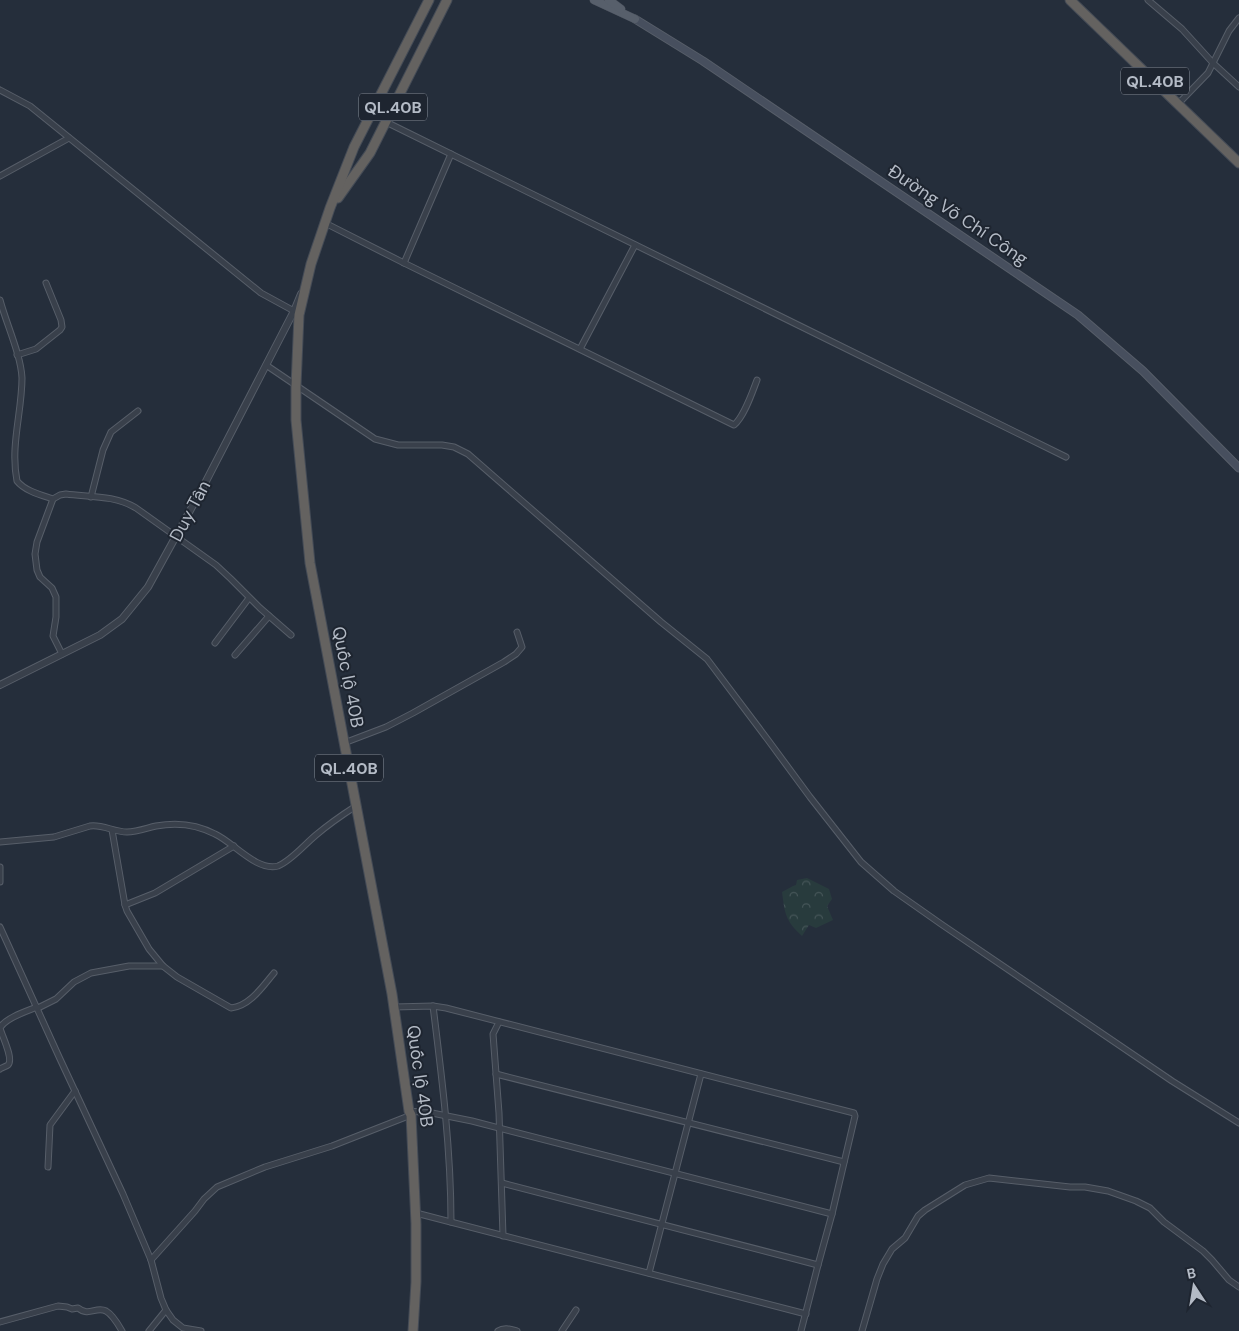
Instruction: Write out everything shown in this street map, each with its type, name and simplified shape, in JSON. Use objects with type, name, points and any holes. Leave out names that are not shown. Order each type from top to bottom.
[{"type":"highway","name":"Quốc lộ 40B","points":[[413,1331],[416,1282],[416,1213],[410,1113],[394,1007],[310,563],[296,420],[296,386],[300,315],[309,273],[330,208],[354,147],[429,0]]},
{"type":"highway","name":"Quốc lộ 40B","points":[[330,208],[370,153],[447,0]]},
{"type":"highway","name":"QL.40B","points":[[1070,0],[1239,163]]},
{"type":"main road","name":"Đường Võ Chí Công","points":[[594,0],[635,19]]},
{"type":"main road","name":"Đường Võ Chí Công","points":[[609,0],[635,19],[703,61],[1078,315],[1143,370],[1239,468]]},
{"type":"street","points":[[1148,0],[1182,29],[1213,63],[1239,86]]},
{"type":"street","points":[[1178,104],[1204,77],[1229,31],[1239,18]]},
{"type":"street","points":[[0,90],[30,106],[261,293],[294,311]]},
{"type":"street","points":[[386,122],[1066,457]]},
{"type":"street","points":[[0,176],[69,138]]},
{"type":"street","points":[[404,263],[451,154]]},
{"type":"street","points":[[325,223],[734,425],[744,411],[757,380]]},
{"type":"street","points":[[580,349],[635,245]]},
{"type":"street","name":"Duy Tân","points":[[0,685],[100,635],[122,619],[148,587],[203,487],[294,311],[309,273]]},
{"type":"street","points":[[17,355],[36,349],[62,327],[46,283]]},
{"type":"street","points":[[0,300],[22,376],[15,444],[17,481],[25,488],[53,499]]},
{"type":"street","points":[[266,365],[375,439],[398,445],[448,446],[468,454],[661,622],[707,659],[861,862],[894,891],[1172,1081],[1239,1123]]},
{"type":"street","points":[[91,497],[104,450],[112,432],[138,411]]},
{"type":"street","points":[[62,654],[54,636],[56,597],[52,588],[40,576],[37,570],[35,554],[37,542],[53,499],[66,494],[110,498],[131,505],[231,578],[249,598],[291,635]]},
{"type":"street","points":[[215,643],[249,598]]},
{"type":"street","points":[[235,655],[269,616]]},
{"type":"street","points":[[344,743],[386,727],[475,680],[516,654],[522,648],[517,632]]},
{"type":"street","points":[[0,842],[54,837],[95,825],[121,832],[182,824],[204,829],[225,838],[249,857],[264,866],[273,867],[285,862],[315,835],[356,806]]},
{"type":"street","points":[[112,830],[124,905],[149,949],[163,966],[176,977],[231,1008],[240,1006],[249,1000],[274,973]]},
{"type":"street","points":[[124,905],[155,892],[234,846]]},
{"type":"street","points":[[0,867],[0,882]]},
{"type":"street","points":[[0,927],[123,1194],[150,1260],[166,1310],[173,1320],[183,1328],[201,1331]]},
{"type":"street","points":[[0,1069],[10,1062],[0,1028],[6,1020],[56,999],[74,982],[91,973],[129,966],[163,966]]},
{"type":"street","points":[[394,1007],[433,1006],[853,1113],[855,1116],[832,1214],[801,1331]]},
{"type":"street","points":[[433,1006],[446,1116],[451,1222]]},
{"type":"street","points":[[499,1022],[493,1034],[500,1128],[503,1236]]},
{"type":"street","points":[[496,1074],[844,1162]]},
{"type":"street","points":[[649,1273],[701,1074]]},
{"type":"street","points":[[48,1167],[50,1125],[75,1091]]},
{"type":"street","points":[[150,1260],[217,1187],[265,1166],[332,1146],[410,1113],[446,1116],[500,1128],[832,1214]]},
{"type":"street","points":[[862,1331],[883,1264],[892,1250],[905,1238],[918,1216],[965,1186],[989,1178],[1085,1187],[1108,1191],[1136,1201],[1150,1208],[1164,1222],[1203,1252],[1229,1280],[1239,1287]]},
{"type":"street","points":[[502,1183],[818,1265]]},
{"type":"street","points":[[416,1213],[806,1314]]},
{"type":"street","points":[[0,1322],[63,1306],[72,1309],[78,1308],[88,1312],[105,1310],[122,1331]]},
{"type":"street","points":[[149,1331],[166,1310]]},
{"type":"street","points":[[562,1331],[576,1310]]},
{"type":"street","points":[[498,1331],[501,1329],[517,1331]]},
{"type":"green space","points":[[807,878],[829,889],[832,899],[827,906],[833,920],[816,928],[809,925],[802,936],[789,921],[782,892],[796,885],[797,880]]}]
